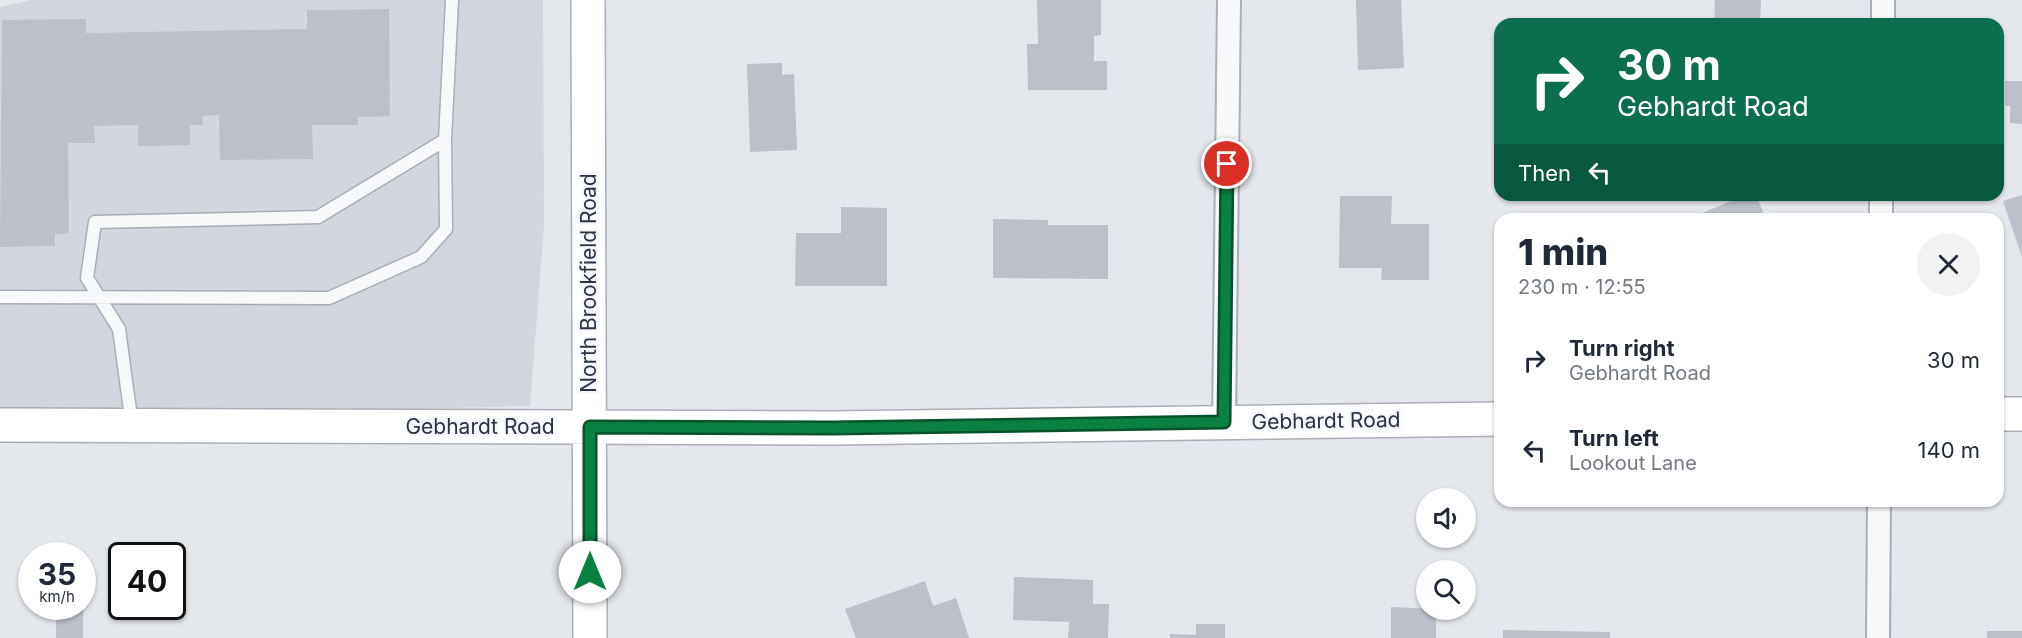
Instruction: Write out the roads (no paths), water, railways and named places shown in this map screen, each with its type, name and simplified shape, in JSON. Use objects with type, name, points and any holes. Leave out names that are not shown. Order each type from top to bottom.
[{"type":"street","name":"North Brookfield Road","points":[[588,0],[590,638]]},
{"type":"street","points":[[1224,422],[1229,0]]},
{"type":"street","points":[[1883,0],[1883,18]]},
{"type":"street","points":[[2004,414],[2022,414]]},
{"type":"street","name":"Gebhardt Road","points":[[0,425],[833,428],[1494,419]]},
{"type":"street","points":[[1878,638],[1879,507]]},
{"type":"lane","points":[[0,297],[329,298],[421,257],[446,229],[445,140],[452,0]]},
{"type":"lane","points":[[132,426],[119,329],[87,278],[95,222],[318,216],[445,140]]}]
